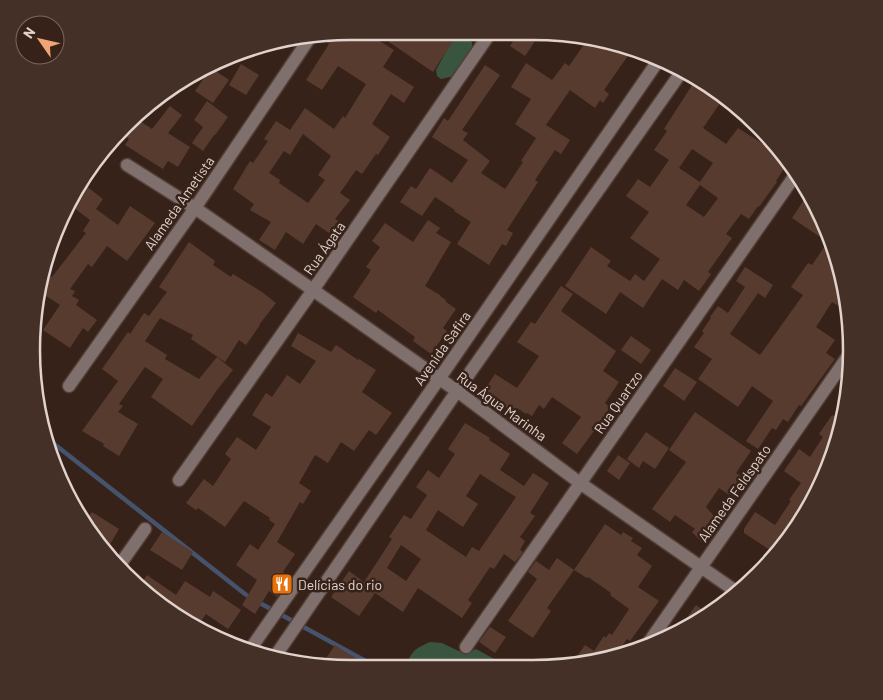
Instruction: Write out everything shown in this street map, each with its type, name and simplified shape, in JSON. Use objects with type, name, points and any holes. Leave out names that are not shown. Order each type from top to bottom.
[{"type":"street","name":"Rua Ágata","points":[[179,480],[485,40]]},
{"type":"street","name":"Alameda Ametista","points":[[69,386],[195,208],[306,44]]},
{"type":"street","name":"Avenida Safira","points":[[253,645],[439,379],[655,65]]},
{"type":"street","points":[[279,651],[457,391],[678,77]]},
{"type":"street","name":"Rua Água Marinha","points":[[127,166],[195,208],[313,290],[457,391],[580,483],[731,588]]},
{"type":"street","name":"Rua Quartzo","points":[[466,647],[792,180]]},
{"type":"street","name":"Alameda Feldspato","points":[[654,635],[842,364]]},
{"type":"street","points":[[124,561],[145,529]]},
{"type":"green space","points":[[452,40],[468,40],[472,42],[472,54],[459,75],[441,79],[437,76],[436,70]]},
{"type":"green space","points":[[430,642],[442,643],[465,654],[476,649],[496,660],[409,660],[415,650]]},
{"type":"building","points":[[378,40],[394,50],[383,67],[414,87],[404,103],[391,94],[372,124],[390,137],[362,174],[356,170],[340,193],[350,200],[335,219],[338,221],[329,233],[316,224],[303,244],[286,232],[275,250],[259,240],[271,222],[250,210],[254,204],[233,189],[250,161],[253,163],[268,141],[264,139],[276,121],[290,130],[305,108],[334,129],[343,116],[345,118],[366,84],[338,66],[322,90],[306,80],[329,44],[326,41]],"holes":[[[303,134],[331,156],[318,175],[325,180],[308,203],[279,183],[280,180],[269,173],[284,151],[290,155]]]},
{"type":"building","points":[[390,40],[454,40],[433,72],[389,42]]},
{"type":"building","points":[[514,40],[536,40],[525,56],[510,46]]},
{"type":"building","points":[[584,45],[629,55],[604,90],[609,94],[603,103],[600,100],[595,108],[570,90],[546,125],[570,140],[561,154],[555,150],[535,180],[538,182],[507,230],[513,233],[506,246],[502,244],[489,265],[457,244],[471,222],[455,210],[435,197],[422,216],[400,202],[411,186],[416,189],[430,168],[452,183],[468,160],[432,137],[444,118],[448,121],[485,65],[500,75],[462,130],[468,133],[463,140],[490,161],[481,173],[505,189],[536,138],[515,124],[531,99],[511,87],[526,63],[552,80],[565,63],[569,66]]},
{"type":"building","points":[[241,64],[259,75],[246,95],[229,85]]},
{"type":"building","points":[[215,71],[229,80],[213,103],[195,91],[205,76]]},
{"type":"building","points":[[692,85],[720,103],[703,128],[726,144],[738,128],[765,145],[784,168],[777,182],[749,219],[741,214],[726,234],[732,238],[708,272],[711,274],[699,291],[684,280],[678,290],[662,279],[643,308],[620,292],[606,314],[565,286],[591,247],[611,261],[607,266],[630,281],[635,274],[644,281],[660,259],[630,238],[649,212],[626,196],[638,179],[650,187],[669,160],[654,150],[667,131],[664,129]],"holes":[[[692,149],[713,163],[700,182],[679,168]],[[700,185],[718,198],[704,217],[686,205]]]},
{"type":"building","points":[[207,101],[228,117],[203,151],[192,143],[203,127],[194,120]]},
{"type":"building","points":[[170,106],[182,115],[168,133],[190,147],[178,167],[168,161],[163,169],[125,145],[129,139],[126,137],[141,122],[152,129]]},
{"type":"building","points":[[87,187],[103,199],[96,209],[118,225],[130,206],[155,223],[127,261],[107,246],[92,267],[88,264],[70,289],[75,291],[72,296],[79,300],[76,305],[97,320],[88,332],[83,328],[70,348],[43,330],[60,305],[45,295],[46,290],[51,276],[86,233],[83,231],[90,220],[75,208]]},
{"type":"building","points":[[804,200],[822,238],[792,218]]},
{"type":"building","points":[[428,220],[440,228],[436,233],[451,242],[425,286],[440,295],[456,309],[443,328],[447,331],[431,354],[413,341],[415,337],[378,310],[376,313],[353,297],[371,270],[366,267],[380,247],[372,241],[385,223],[413,242]]},
{"type":"building","points":[[189,242],[215,261],[213,265],[231,277],[233,274],[276,303],[246,345],[239,340],[225,362],[191,339],[193,335],[160,318],[145,341],[167,355],[165,359],[199,379],[217,357],[233,370],[192,426],[151,397],[163,379],[145,367],[119,404],[123,406],[118,412],[138,424],[119,456],[103,446],[104,444],[82,431],[118,381],[102,369],[144,313],[149,316],[167,292],[159,287]]},
{"type":"building","points":[[825,246],[839,306],[832,302],[816,327],[835,340],[826,353],[835,359],[788,422],[783,419],[776,430],[772,428],[758,449],[746,441],[773,401],[752,386],[738,407],[698,379],[712,359],[694,347],[704,333],[702,331],[718,306],[728,313],[745,287],[736,281],[745,267],[773,285],[765,298],[758,293],[730,334],[760,355],[803,295],[791,287],[808,263],[812,265]]},
{"type":"building","points":[[561,286],[573,294],[561,311],[616,351],[603,371],[619,382],[605,403],[610,407],[577,454],[562,443],[581,417],[552,397],[544,409],[539,405],[532,416],[517,408],[514,414],[483,392],[495,374],[517,388],[539,356],[517,342],[531,322],[535,324]]},
{"type":"building","points":[[298,333],[331,352],[336,345],[376,370],[362,392],[392,413],[376,435],[369,430],[354,451],[341,442],[328,463],[315,455],[299,483],[311,491],[303,504],[300,502],[277,542],[295,554],[283,572],[291,577],[277,597],[269,591],[255,614],[242,605],[257,580],[236,565],[250,544],[258,550],[275,524],[269,520],[270,518],[244,501],[225,527],[198,508],[196,510],[186,503],[204,479],[213,486],[231,459],[225,454],[237,437],[256,450],[271,427],[252,415],[266,393],[272,397],[287,375],[300,384],[316,361],[291,346]]},
{"type":"building","points":[[631,336],[651,350],[641,364],[621,350]]},
{"type":"building","points":[[675,368],[697,382],[684,401],[663,386]]},
{"type":"building","points":[[695,412],[751,451],[736,473],[742,477],[729,495],[719,488],[706,507],[721,524],[702,542],[692,532],[695,529],[675,515],[670,522],[652,509],[686,462],[669,450]]},
{"type":"building","points":[[836,413],[827,450],[811,487],[791,522],[770,550],[744,533],[744,529],[755,512],[775,525],[801,483],[784,471],[799,449],[810,457],[823,437],[819,434],[832,415],[834,416]]},
{"type":"building","points":[[465,423],[490,438],[489,440],[510,454],[500,470],[524,486],[533,473],[549,483],[530,513],[535,516],[520,537],[525,541],[520,550],[523,552],[515,562],[504,554],[494,569],[490,567],[468,600],[472,603],[462,618],[418,588],[403,612],[375,593],[359,616],[331,597],[349,571],[364,582],[392,539],[389,537],[404,515],[411,519],[427,495],[416,487],[428,470],[439,478],[455,454],[448,449]],"holes":[[[480,474],[516,497],[479,551],[472,547],[466,557],[426,530],[438,510],[463,527],[478,504],[466,496]],[[401,545],[421,559],[406,581],[387,568]]]},
{"type":"building","points":[[646,432],[669,448],[655,469],[643,461],[639,468],[627,459]]},
{"type":"building","points":[[618,455],[630,463],[619,480],[607,471]]},
{"type":"building","points":[[92,512],[119,529],[110,545],[104,539],[89,517]]},
{"type":"building","points":[[605,524],[621,535],[623,532],[633,538],[631,541],[642,548],[637,555],[652,566],[638,587],[659,601],[630,641],[627,639],[622,647],[577,656],[585,645],[594,651],[604,636],[606,638],[609,633],[612,635],[629,609],[610,595],[611,593],[574,570]]},
{"type":"building","points":[[162,532],[193,552],[182,570],[150,550]]},
{"type":"building","points":[[557,558],[574,570],[547,608],[551,611],[533,638],[508,621],[537,579],[528,572],[536,561],[549,570]]},
{"type":"building","points":[[147,575],[176,595],[185,581],[210,597],[213,591],[241,610],[228,629],[206,614],[201,621],[161,596],[143,580]]},
{"type":"building","points":[[696,605],[702,610],[688,618],[686,619]]},
{"type":"building","points":[[490,627],[506,637],[495,653],[479,642]]},
{"type":"building","points":[[335,645],[358,660],[350,660],[326,659]]},
{"type":"waterway","points":[[55,444],[251,598]]},
{"type":"waterway","points":[[258,602],[364,660]]},
{"type":"place","name":"Delícias do rio","points":[[282,584]]}]
